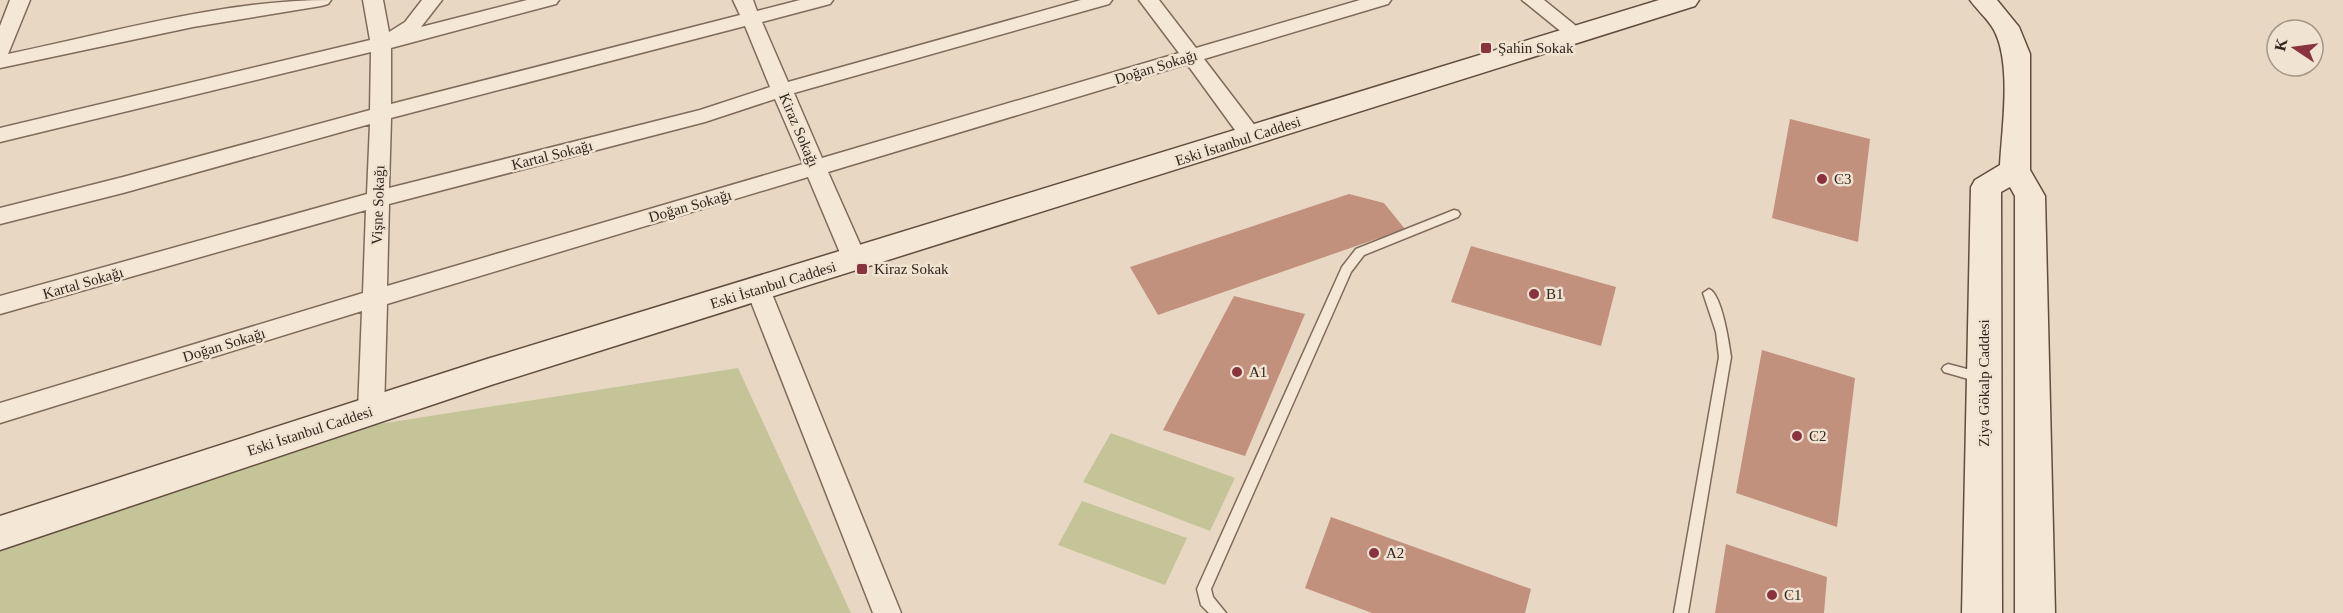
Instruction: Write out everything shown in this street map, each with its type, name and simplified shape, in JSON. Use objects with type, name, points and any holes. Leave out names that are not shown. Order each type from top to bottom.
[{"type":"main road","name":"Eski İstanbul Caddesi","points":[[0,533],[371,411],[1686,0]]},
{"type":"main road","points":[[1983,0],[2006,27],[2016,54],[2015,170],[2030,196],[2035,613]]},
{"type":"main road","name":"Ziya Gökalp Caddesi","points":[[1982,613],[1986,187],[2015,170]]},
{"type":"main road","points":[[1984,379],[2032,393]]},
{"type":"street","points":[[0,51],[20,0]]},
{"type":"street","points":[[0,62],[193,21],[321,0]]},
{"type":"street","name":"Vişne Sokağı","points":[[371,411],[381,114],[381,44],[373,0]]},
{"type":"street","points":[[381,44],[412,26],[432,0]]},
{"type":"street","points":[[0,135],[381,44],[549,0]]},
{"type":"street","points":[[0,216],[123,185],[381,114],[747,9],[823,0]]},
{"type":"street","name":"Kartal Sokağı","points":[[0,305],[378,199],[705,115],[782,90],[1102,0]]},
{"type":"street","points":[[1149,0],[1251,136]]},
{"type":"street","name":"Doğan Sokağı","points":[[0,413],[375,298],[1381,0]]},
{"type":"street","points":[[1532,0],[1576,34]]},
{"type":"street","name":"Kiraz Sokağı","points":[[747,9],[855,260]]},
{"type":"street","points":[[758,289],[887,613]]},
{"type":"lane","points":[[1219,613],[1206,600],[1204,589],[1346,270],[1360,252],[1454,214]]},
{"type":"lane","points":[[1681,613],[1725,357],[1722,332],[1709,293]]},
{"type":"lane","points":[[1948,369],[1984,379]]},
{"type":"green space","points":[[738,368],[851,613],[0,613],[0,548],[347,429]]},
{"type":"green space","points":[[1111,433],[1235,478],[1210,531],[1083,482]]},
{"type":"green space","points":[[1082,501],[1187,538],[1165,585],[1058,545]]},
{"type":"building","name":"C3","points":[[1790,119],[1870,139],[1858,242],[1772,218]]},
{"type":"building","points":[[1349,194],[1384,203],[1405,229],[1158,315],[1130,267]]},
{"type":"building","name":"B1","points":[[1471,246],[1616,287],[1601,346],[1451,302]]},
{"type":"building","name":"A1","points":[[1234,296],[1305,314],[1245,456],[1163,430]]},
{"type":"building","name":"C2","points":[[1762,350],[1855,378],[1837,527],[1736,493]]},
{"type":"building","name":"A2","points":[[1331,517],[1531,589],[1525,613],[1372,613],[1305,588]]},
{"type":"building","name":"C1","points":[[1726,544],[1827,577],[1824,613],[1715,613]]},
{"type":"place","name":"Şahin Sokak","points":[[1486,48]]},
{"type":"place","name":"C3","points":[[1822,179]]},
{"type":"place","name":"Kiraz Sokak","points":[[862,269]]},
{"type":"place","name":"B1","points":[[1534,294]]},
{"type":"place","name":"A1","points":[[1237,372]]},
{"type":"place","name":"C2","points":[[1797,436]]},
{"type":"place","name":"A2","points":[[1374,553]]},
{"type":"place","name":"C1","points":[[1772,595]]}]
